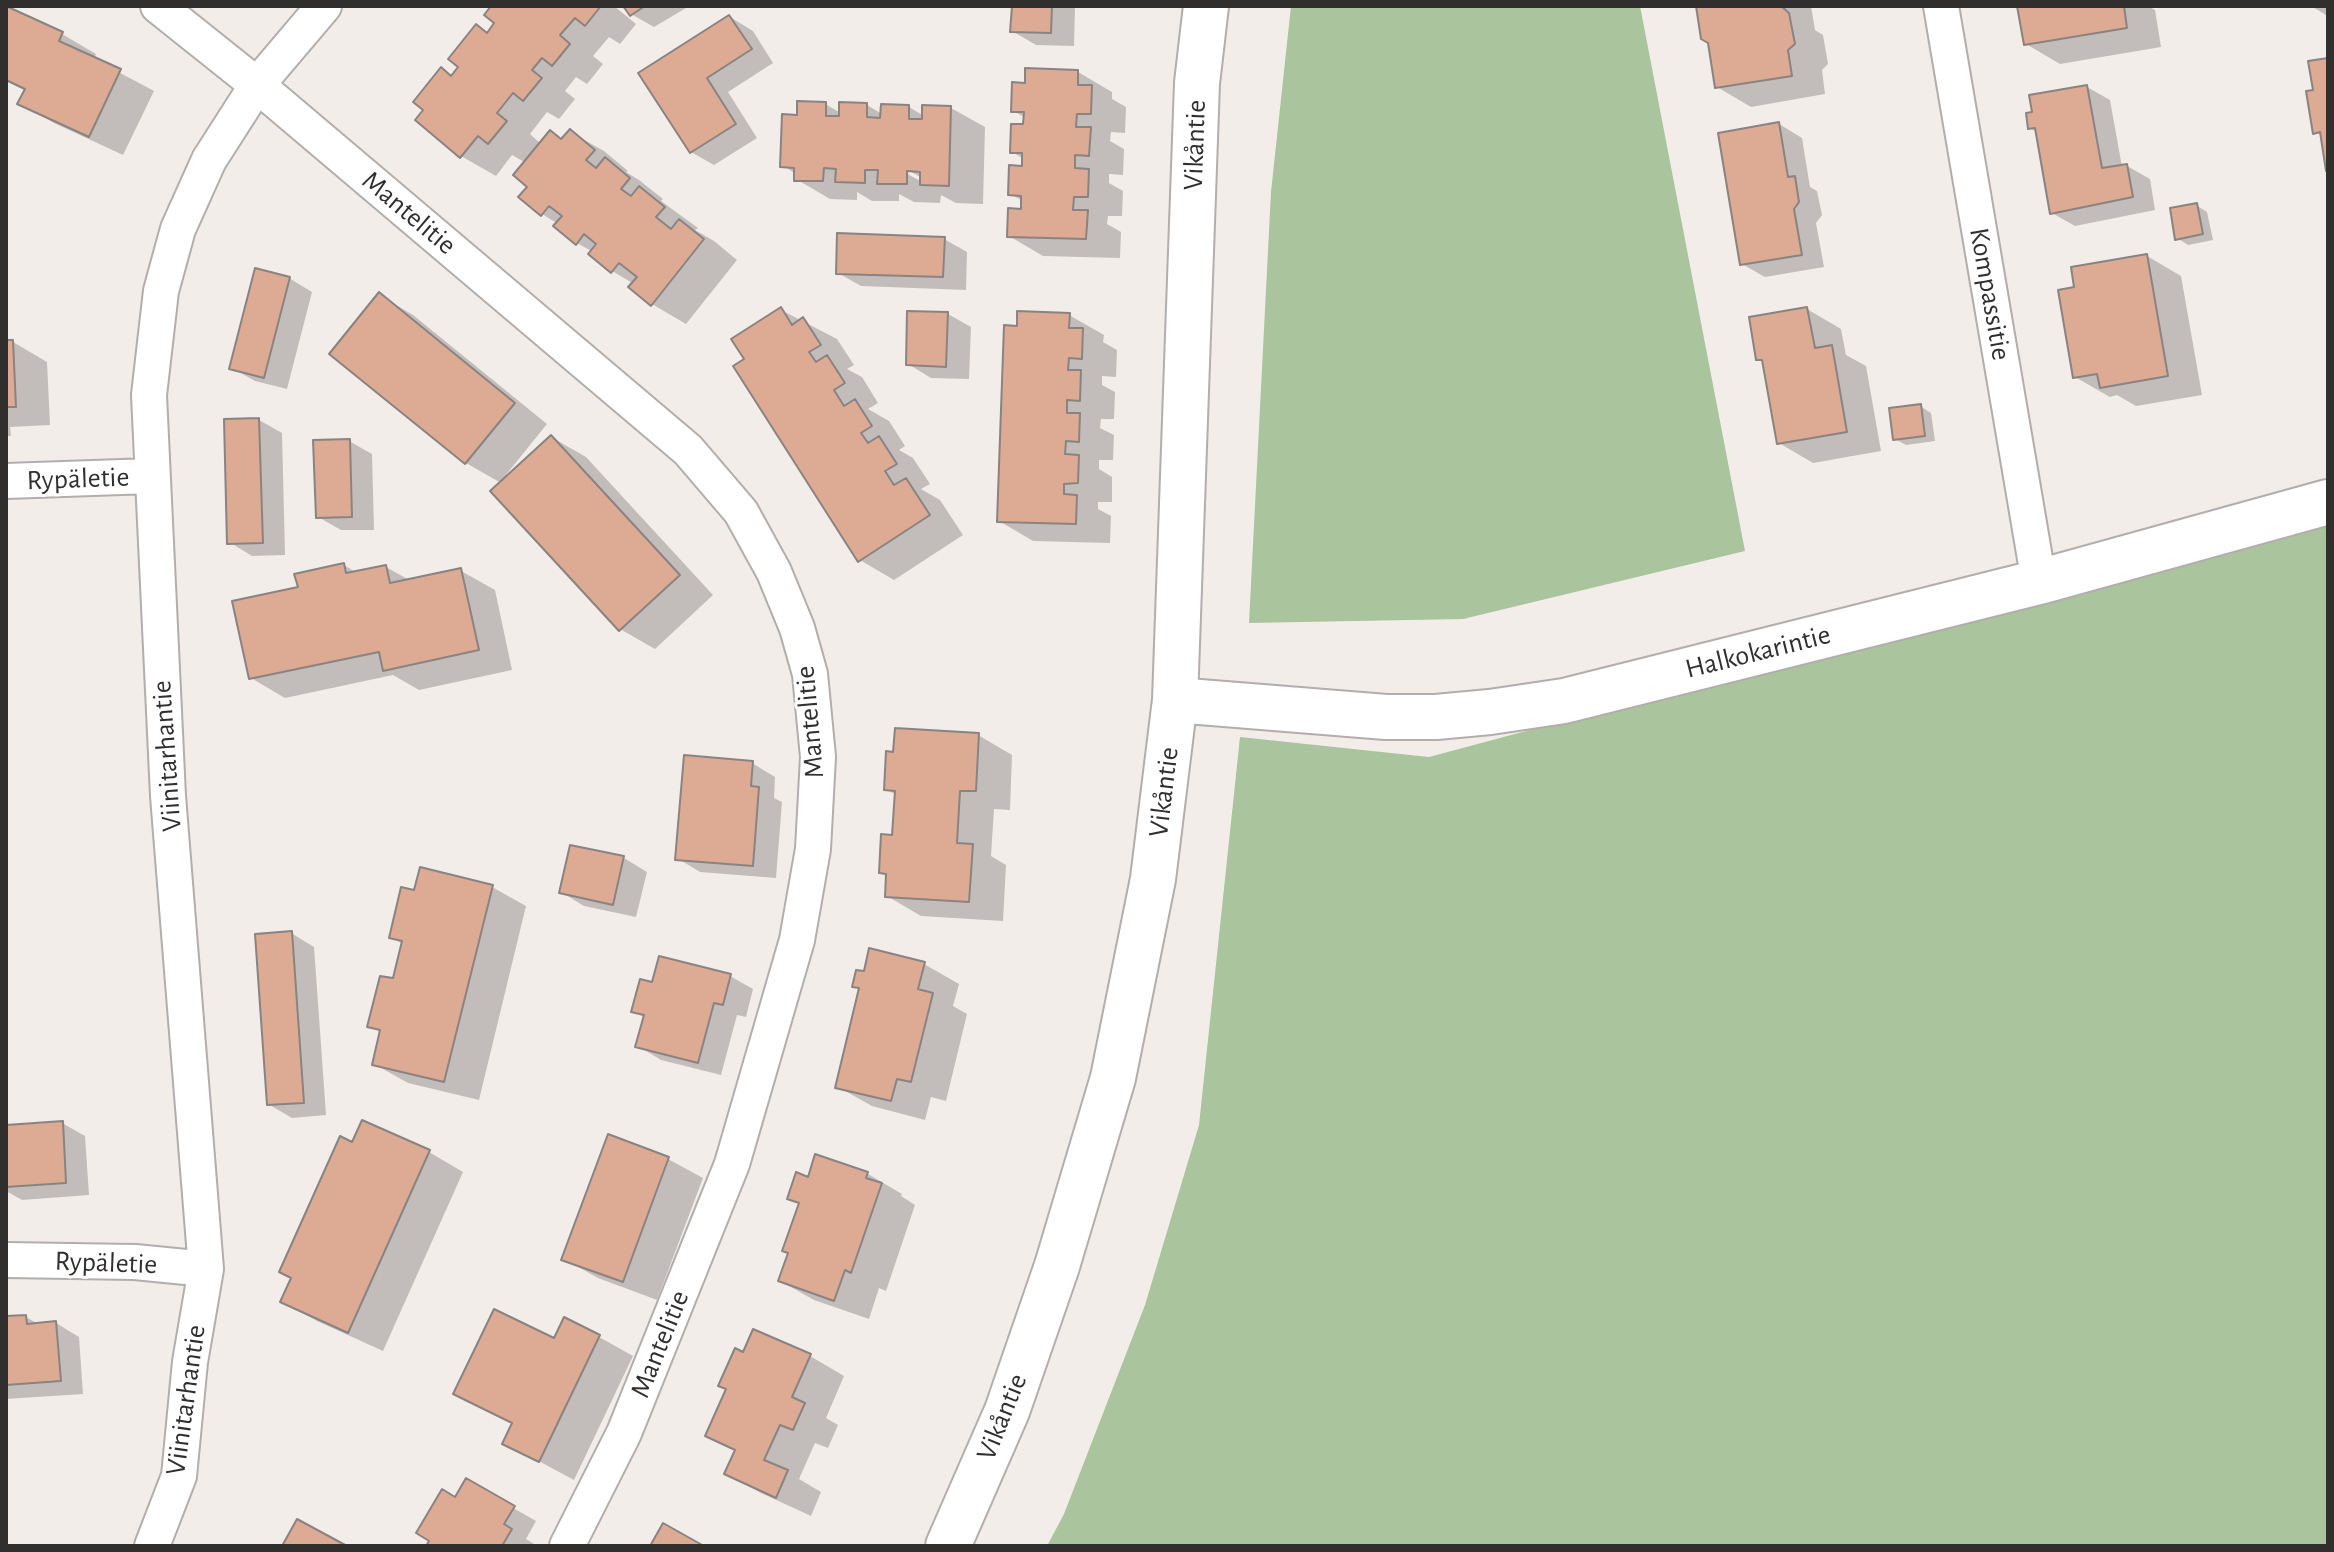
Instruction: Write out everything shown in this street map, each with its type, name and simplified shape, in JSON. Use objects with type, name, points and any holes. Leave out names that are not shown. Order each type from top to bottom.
[{"type":"street","name":"Mantelitie","points":[[158,6],[257,85],[688,450],[741,512],[774,572],[797,628],[810,674],[818,757],[813,849],[797,940],[732,1164],[624,1433],[567,1546]]},
{"type":"street","name":"Viinitarhantie","points":[[152,1546],[179,1476],[190,1362],[206,1269],[168,796],[149,395],[161,291],[178,229],[209,160],[257,85],[324,6]]},
{"type":"street","name":"Vikåntie","points":[[948,1546],[1007,1411],[1057,1266],[1113,1078],[1153,879],[1175,700],[1197,83],[1206,6]]},
{"type":"street","name":"Kompassitie","points":[[1941,6],[2039,582]]},
{"type":"street","name":"Rypäletie","points":[[6,481],[151,476]]},
{"type":"street","name":"Halkokarintie","points":[[1175,700],[1386,717],[1436,717],[1564,701],[2039,582],[2328,502]]},
{"type":"street","name":"Rypäletie","points":[[6,1260],[135,1262],[206,1269]]},
{"type":"green space","points":[[1291,6],[1640,6],[1745,551],[1463,619],[1249,623],[1271,192]]},
{"type":"green space","points":[[2328,516],[2328,1546],[1047,1546],[1064,1514],[1145,1305],[1199,1125],[1240,737],[1429,757]]},
{"type":"building","points":[[6,6],[63,32],[59,41],[121,69],[89,137],[17,104],[25,89],[6,80]]},
{"type":"building","points":[[491,6],[601,6],[585,26],[575,18],[560,35],[570,44],[552,66],[542,58],[532,70],[542,78],[523,101],[513,93],[497,113],[507,121],[488,144],[478,136],[460,158],[415,120],[423,110],[413,102],[441,67],[451,76],[458,67],[448,59],[476,24],[487,33],[494,23],[484,15]]},
{"type":"building","points":[[623,6],[645,6],[630,16]]},
{"type":"building","points":[[1012,6],[1052,6],[1051,33],[1010,32]]},
{"type":"building","points":[[1696,6],[1781,6],[1789,13],[1795,44],[1788,50],[1792,76],[1715,88],[1708,43],[1701,39]]},
{"type":"building","points":[[2017,6],[2124,6],[2127,28],[2024,45]]},
{"type":"building","points":[[729,15],[752,49],[707,78],[736,124],[690,153],[638,73]]},
{"type":"building","points":[[2328,58],[2326,171],[2320,132],[2313,134],[2306,91],[2313,90],[2308,61]]},
{"type":"building","points":[[1025,68],[1078,70],[1078,85],[1092,85],[1091,114],[1077,114],[1076,127],[1091,127],[1089,156],[1075,155],[1075,168],[1089,169],[1088,197],[1074,197],[1073,210],[1088,210],[1086,239],[1007,237],[1008,208],[1021,209],[1021,196],[1008,195],[1009,165],[1022,166],[1022,153],[1010,153],[1011,124],[1023,124],[1024,112],[1011,112],[1012,82],[1025,83]]},
{"type":"building","points":[[2087,85],[2102,168],[2127,164],[2133,197],[2050,214],[2035,128],[2028,129],[2026,113],[2032,112],[2029,95]]},
{"type":"building","points":[[797,101],[826,102],[826,116],[839,116],[839,102],[867,103],[867,117],[880,118],[881,104],[909,105],[909,119],[922,119],[922,105],[951,106],[949,186],[920,185],[920,172],[907,171],[907,184],[877,184],[878,170],[865,170],[865,183],[835,182],[836,169],[824,168],[823,181],[794,181],[794,168],[780,167],[782,114],[797,115]]},
{"type":"building","points":[[1779,122],[1788,177],[1795,176],[1799,202],[1794,209],[1802,255],[1740,265],[1718,133]]},
{"type":"building","points":[[570,129],[595,150],[586,160],[596,168],[605,157],[630,178],[621,189],[631,196],[639,186],[665,207],[656,217],[671,229],[679,219],[704,239],[651,306],[628,287],[637,277],[619,263],[611,273],[588,254],[596,244],[584,234],[576,245],[553,226],[562,216],[549,206],[541,216],[518,197],[527,187],[513,175],[550,130],[561,139]]},
{"type":"building","points":[[2197,203],[2203,234],[2175,240],[2170,208]]},
{"type":"building","points":[[837,233],[945,237],[943,277],[836,274]]},
{"type":"building","points":[[2147,254],[2168,376],[2100,388],[2097,374],[2073,378],[2058,290],[2074,287],[2071,267]]},
{"type":"building","points":[[255,268],[290,277],[264,378],[229,369]]},
{"type":"building","points":[[379,292],[515,403],[465,464],[329,354]]},
{"type":"building","points":[[781,307],[792,325],[803,317],[821,345],[809,352],[816,362],[827,355],[845,383],[834,390],[844,406],[855,399],[872,426],[861,433],[868,443],[879,436],[897,464],[885,471],[894,485],[906,478],[930,515],[858,562],[733,366],[744,359],[731,339]]},
{"type":"building","points":[[1807,307],[1815,348],[1832,345],[1847,432],[1777,444],[1762,360],[1756,360],[1749,317]]},
{"type":"building","points":[[907,311],[948,312],[946,367],[906,365]]},
{"type":"building","points":[[1017,311],[1070,313],[1069,328],[1083,328],[1082,359],[1069,358],[1068,370],[1081,370],[1080,401],[1067,400],[1067,413],[1080,413],[1079,442],[1066,441],[1065,454],[1079,455],[1078,483],[1064,484],[1064,494],[1077,495],[1076,524],[997,522],[1004,325],[1017,326]]},
{"type":"building","points":[[6,340],[13,340],[16,407],[6,407]]},
{"type":"building","points":[[1921,404],[1925,436],[1893,440],[1889,408]]},
{"type":"building","points":[[259,418],[263,543],[227,544],[224,419]]},
{"type":"building","points":[[551,435],[680,575],[619,631],[490,491]]},
{"type":"building","points":[[350,439],[352,517],[316,518],[313,440]]},
{"type":"building","points":[[344,563],[346,573],[386,565],[390,583],[461,568],[479,650],[383,671],[379,652],[249,679],[232,601],[298,587],[294,574]]},
{"type":"building","points":[[895,728],[979,733],[976,791],[960,791],[957,843],[973,844],[969,902],[885,897],[886,874],[879,873],[881,834],[892,835],[895,791],[884,790],[886,751],[893,752]]},
{"type":"building","points":[[684,755],[753,761],[751,786],[759,787],[753,866],[675,860]]},
{"type":"building","points":[[570,845],[624,856],[613,905],[559,893]]},
{"type":"building","points":[[420,867],[493,885],[444,1082],[372,1065],[380,1030],[367,1027],[380,976],[393,978],[402,941],[389,938],[401,887],[414,890]]},
{"type":"building","points":[[292,931],[304,1103],[267,1105],[255,934]]},
{"type":"building","points":[[869,948],[925,962],[918,989],[933,993],[911,1082],[897,1079],[891,1101],[835,1088],[859,988],[852,987],[856,970],[864,971]]},
{"type":"building","points":[[659,956],[731,974],[723,1005],[714,1003],[698,1063],[635,1047],[644,1015],[631,1012],[640,979],[652,982]]},
{"type":"building","points":[[362,1120],[430,1150],[348,1333],[280,1302],[291,1278],[279,1272],[340,1136],[352,1142]]},
{"type":"building","points":[[63,1121],[66,1183],[6,1187],[6,1125]]},
{"type":"building","points":[[608,1134],[669,1157],[623,1282],[561,1260]]},
{"type":"building","points":[[815,1154],[868,1172],[866,1178],[882,1183],[851,1273],[845,1270],[834,1301],[778,1281],[788,1253],[782,1251],[799,1203],[787,1199],[796,1172],[808,1177]]},
{"type":"building","points":[[494,1309],[554,1338],[564,1317],[600,1335],[539,1462],[502,1444],[512,1423],[453,1394]]},
{"type":"building","points":[[26,1315],[27,1324],[56,1321],[61,1381],[6,1385],[6,1316]]},
{"type":"building","points":[[753,1329],[811,1354],[792,1397],[805,1403],[793,1430],[780,1425],[764,1460],[788,1470],[776,1498],[724,1474],[735,1450],[705,1436],[726,1389],[718,1386],[735,1348],[743,1352]]},
{"type":"building","points":[[466,1478],[515,1506],[504,1524],[512,1529],[502,1546],[426,1546],[429,1541],[416,1533],[442,1489],[455,1497]]},
{"type":"building","points":[[297,1519],[347,1546],[282,1546]]},
{"type":"building","points":[[663,1523],[704,1546],[650,1546]]}]
